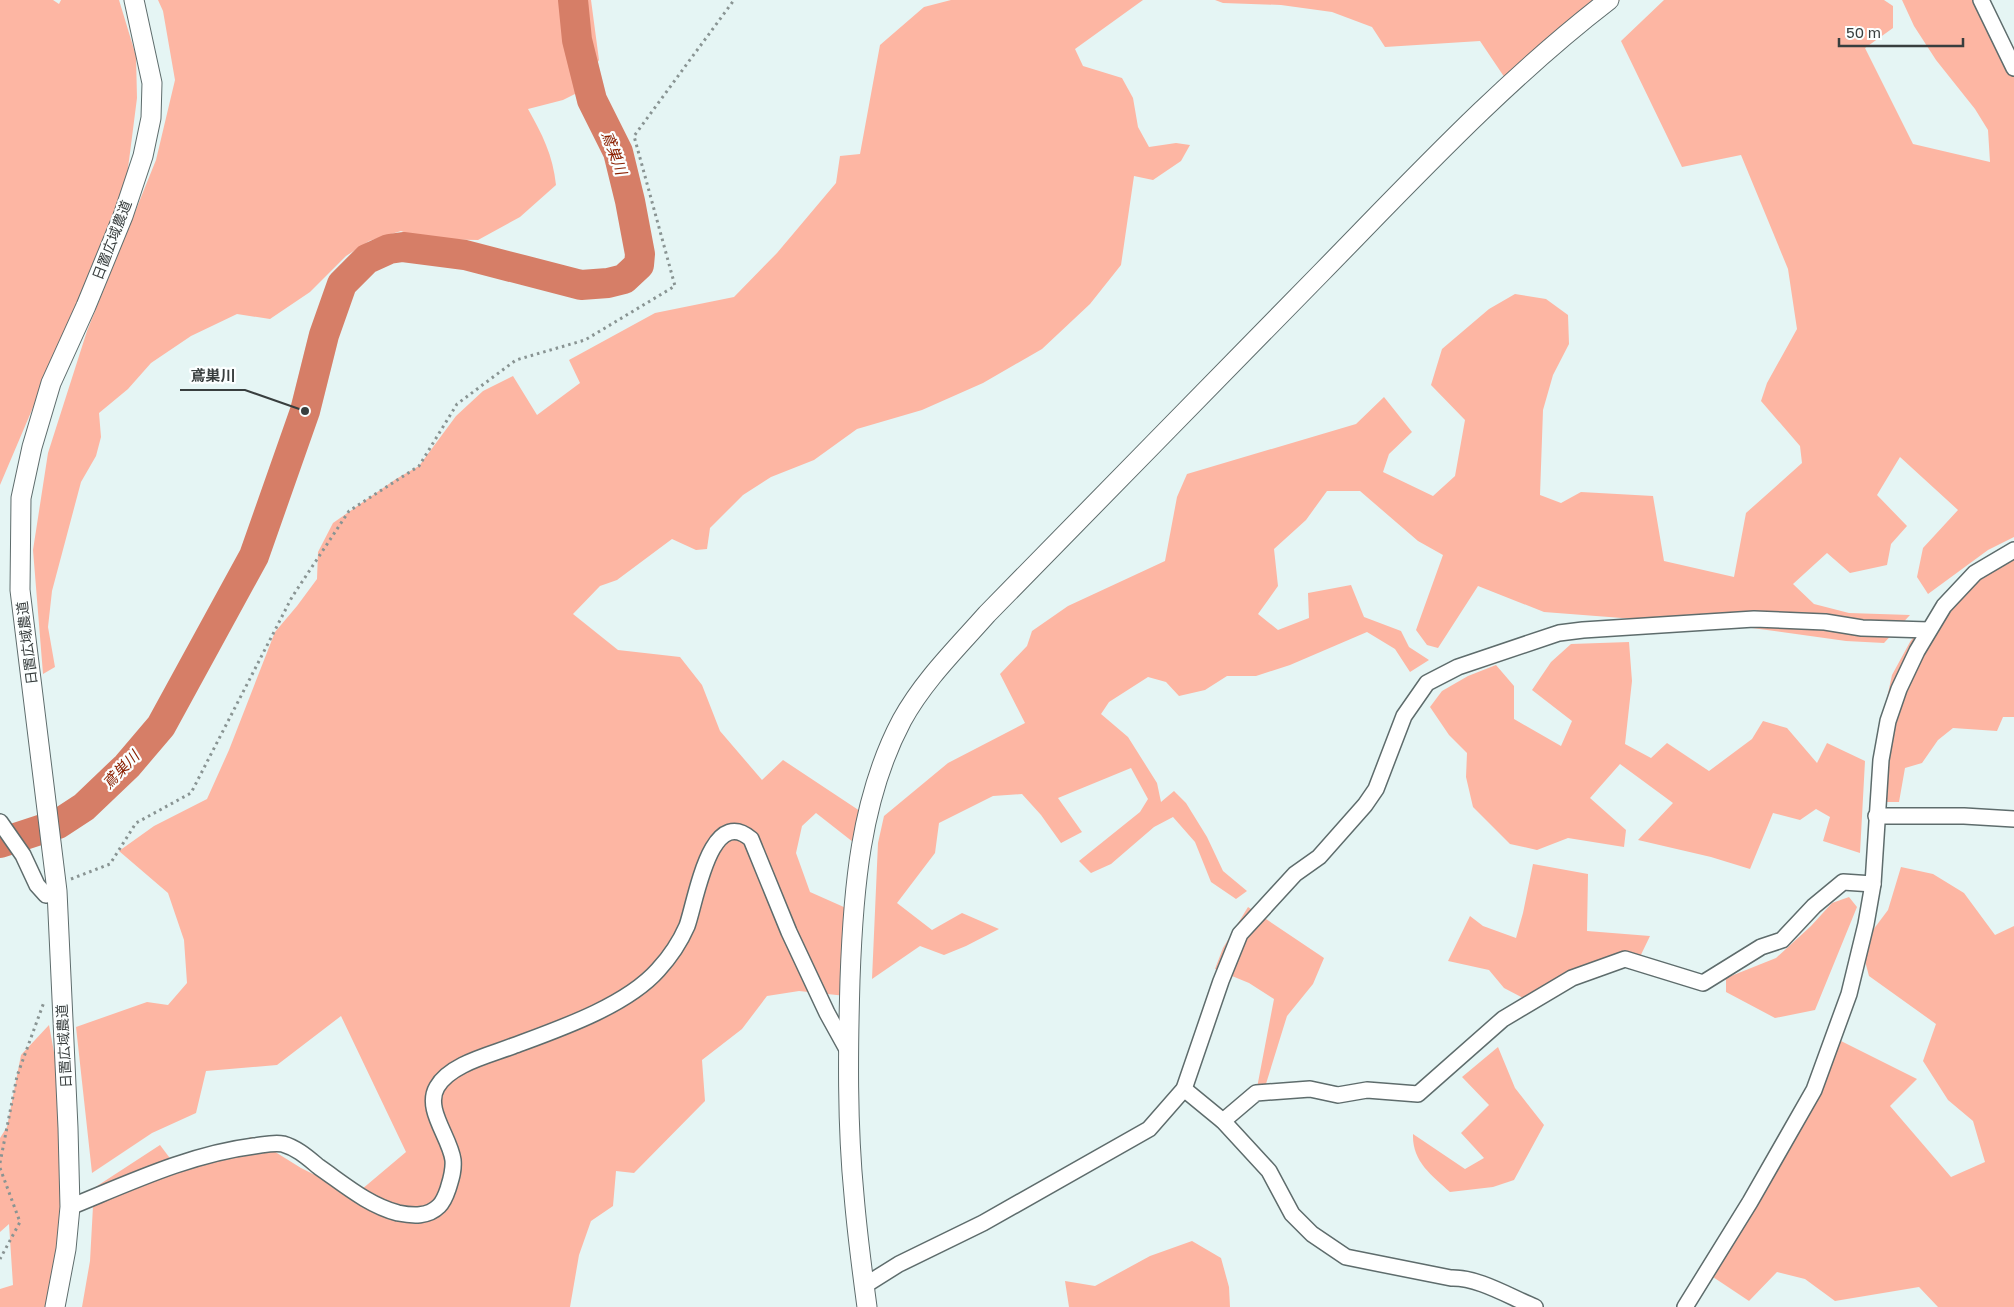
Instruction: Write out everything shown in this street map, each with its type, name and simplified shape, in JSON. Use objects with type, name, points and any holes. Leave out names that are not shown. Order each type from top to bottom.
[{"type":"street","name":"日置広域農道","points":[[55,1307],[66,1249],[70,1207],[61,886],[50,840],[20,590],[21,498],[32,447],[51,383],[86,306],[119,225],[143,156],[151,118],[152,83],[134,0]]},
{"type":"street","points":[[867,1307],[854,1193],[848,1051],[854,901],[864,827],[879,771],[903,720],[930,678],[987,614],[1409,183],[1501,93],[1582,21],[1609,0]]},
{"type":"street","points":[[1982,0],[2014,68]]},
{"type":"street","points":[[1685,1307],[1750,1202],[1814,1090],[1849,994],[1866,924],[1873,884],[1880,760],[1888,721],[1899,689],[1916,651],[1944,606],[1975,573],[2014,550]]},
{"type":"street","points":[[864,1286],[899,1264],[983,1223],[1148,1129],[1184,1089],[1221,981],[1240,934],[1294,874],[1319,856],[1366,805],[1376,789],[1404,716],[1428,683],[1468,664],[1559,633],[1583,630],[1754,619],[1825,622],[1862,628],[1929,630]]},
{"type":"street","points":[[1876,816],[1964,816],[2014,819]]},
{"type":"street","points":[[0,822],[23,855],[37,885],[46,895],[61,886]]},
{"type":"street","points":[[70,1207],[202,1156],[279,1143],[294,1148],[362,1198],[385,1209],[412,1216],[428,1213],[439,1206],[444,1200],[453,1176],[450,1148],[433,1099],[436,1088],[446,1076],[461,1066],[548,1033],[604,1008],[646,984],[666,962],[677,945],[689,918],[709,854],[724,834],[729,831],[742,831],[751,839],[788,932],[827,1013],[848,1051]]},
{"type":"street","points":[[1223,1121],[1256,1093],[1310,1089],[1338,1096],[1367,1090],[1418,1094],[1503,1019],[1572,978],[1625,959],[1703,983],[1761,947],[1782,940],[1814,906],[1843,882],[1873,884]]},
{"type":"street","points":[[1184,1089],[1223,1121],[1269,1171],[1292,1214],[1312,1234],[1346,1256],[1451,1278],[1460,1278],[1496,1289],[1535,1307]]},
{"type":"path","points":[[61,886],[110,864],[136,824],[191,793],[292,597],[349,512],[419,466],[457,404],[516,360],[585,340],[676,286],[634,136],[734,0]]},
{"type":"path","points":[[0,1163],[17,1076],[46,997]]},
{"type":"path","points":[[0,1168],[20,1222],[0,1260]]},
{"type":"shaded area","points":[[0,0],[53,0],[59,4],[61,0],[119,0],[136,56],[137,98],[127,176],[111,224],[0,485]]},
{"type":"shaded area","points":[[158,0],[591,0],[599,60],[577,93],[563,100],[528,109],[546,145],[555,174],[556,185],[520,217],[478,240],[422,239],[401,231],[369,241],[346,256],[310,292],[270,319],[237,314],[191,336],[151,363],[128,389],[99,413],[101,437],[96,456],[81,482],[52,591],[48,627],[55,667],[43,674],[33,550],[48,453],[87,331],[156,160],[175,80],[163,11]]},
{"type":"shaded area","points":[[951,0],[1143,0],[1075,49],[1083,66],[1122,78],[1133,98],[1138,127],[1149,147],[1176,143],[1190,145],[1181,161],[1153,180],[1134,176],[1121,265],[1090,304],[1042,349],[983,383],[922,410],[857,429],[814,460],[771,477],[743,495],[710,528],[707,549],[696,550],[672,539],[617,580],[600,586],[573,614],[618,650],[680,657],[702,685],[720,731],[762,780],[783,760],[866,815],[853,842],[816,813],[802,826],[796,853],[810,892],[846,908],[846,996],[799,991],[767,996],[742,1029],[702,1060],[705,1101],[634,1173],[616,1171],[613,1206],[591,1221],[579,1255],[570,1307],[82,1307],[90,1261],[94,1188],[160,1145],[178,1169],[251,1137],[301,1168],[355,1195],[406,1152],[341,1016],[277,1065],[206,1071],[196,1113],[152,1133],[92,1173],[76,1027],[147,1002],[168,1005],[187,983],[184,940],[168,893],[119,851],[154,826],[207,799],[229,750],[275,632],[317,579],[318,552],[333,523],[396,479],[419,466],[456,416],[483,391],[513,376],[537,415],[580,383],[569,360],[655,313],[734,297],[777,253],[836,183],[840,156],[860,154],[880,45],[924,7]]},
{"type":"shaded area","points":[[1215,0],[1620,0],[1509,84],[1480,41],[1385,47],[1372,27],[1332,12],[1281,5],[1223,3]]},
{"type":"shaded area","points":[[1664,0],[1884,0],[1893,6],[1893,28],[1865,48],[1913,144],[1990,162],[1988,130],[1975,109],[1936,60],[1914,26],[1902,0],[1984,0],[2014,67],[2014,537],[1988,550],[1928,594],[1917,577],[1923,548],[1958,510],[1900,457],[1877,495],[1907,526],[1891,544],[1887,565],[1850,573],[1827,553],[1793,584],[1814,604],[1849,613],[1910,615],[1884,643],[1846,641],[1752,628],[1544,612],[1478,586],[1438,648],[1427,645],[1416,630],[1443,555],[1418,541],[1360,491],[1327,491],[1306,520],[1274,549],[1278,586],[1258,614],[1278,630],[1309,618],[1308,593],[1351,585],[1364,617],[1401,631],[1409,647],[1429,660],[1410,672],[1395,649],[1367,632],[1290,665],[1256,676],[1227,676],[1205,690],[1179,696],[1166,682],[1148,677],[1109,702],[1101,714],[1128,737],[1157,783],[1161,802],[1174,791],[1186,803],[1207,837],[1223,871],[1247,891],[1236,899],[1211,882],[1195,842],[1173,817],[1154,827],[1111,864],[1091,873],[1079,861],[1140,812],[1148,799],[1131,768],[1058,798],[1082,832],[1061,843],[1041,815],[1022,794],[993,796],[939,823],[935,853],[897,903],[932,930],[962,913],[999,929],[944,955],[920,946],[872,979],[878,843],[884,816],[948,763],[1025,723],[1000,674],[1027,646],[1032,631],[1068,606],[1165,561],[1177,497],[1187,474],[1356,424],[1384,397],[1412,432],[1389,454],[1383,472],[1433,496],[1455,476],[1465,420],[1431,385],[1442,349],[1489,309],[1515,294],[1546,299],[1568,315],[1569,344],[1553,375],[1543,410],[1540,495],[1561,503],[1581,492],[1653,496],[1664,561],[1734,577],[1746,513],[1802,463],[1800,446],[1761,401],[1767,383],[1797,329],[1788,269],[1741,155],[1682,167],[1621,41]]},
{"type":"shaded area","points":[[2014,556],[2014,717],[2003,717],[1997,731],[1953,728],[1938,740],[1922,763],[1905,768],[1899,802],[1886,802],[1880,730],[1892,675],[1910,642],[1932,611]]},
{"type":"shaded area","points":[[1629,642],[1632,681],[1625,744],[1651,758],[1667,743],[1709,771],[1752,739],[1763,721],[1787,728],[1817,763],[1827,743],[1865,761],[1860,853],[1823,841],[1830,817],[1816,809],[1800,820],[1773,813],[1750,869],[1711,857],[1638,840],[1673,803],[1620,764],[1590,798],[1626,830],[1624,847],[1568,838],[1537,850],[1510,844],[1473,807],[1466,777],[1467,753],[1449,735],[1430,707],[1442,691],[1468,676],[1496,665],[1514,686],[1514,719],[1561,746],[1572,721],[1532,690],[1551,662],[1571,644]]},
{"type":"shaded area","points":[[1533,864],[1588,874],[1587,931],[1650,936],[1637,963],[1525,999],[1504,988],[1489,970],[1448,961],[1470,916],[1483,926],[1516,938]]},
{"type":"shaded area","points":[[1901,867],[1933,874],[1964,893],[1995,935],[2014,926],[2014,1307],[1938,1307],[1919,1287],[1835,1301],[1805,1279],[1777,1272],[1749,1301],[1707,1273],[1839,1040],[1917,1079],[1890,1106],[1951,1177],[1985,1162],[1973,1121],[1948,1100],[1923,1061],[1936,1024],[1869,976],[1865,961],[1873,930],[1888,910]]},
{"type":"shaded area","points":[[1849,897],[1857,907],[1815,1010],[1775,1018],[1726,992],[1726,978],[1776,958],[1811,926],[1832,903]]},
{"type":"shaded area","points":[[1248,907],[1324,958],[1313,984],[1287,1016],[1265,1087],[1256,1093],[1274,999],[1249,983],[1215,969],[1223,948]]},
{"type":"shaded area","points":[[49,1025],[78,1183],[75,1255],[64,1307],[0,1307],[0,1289],[13,1285],[9,1224],[0,1232],[0,1138],[7,1127],[21,1055]]},
{"type":"shaded area","points":[[1498,1047],[1515,1088],[1544,1125],[1514,1180],[1493,1187],[1450,1192],[1419,1160],[1413,1134],[1465,1169],[1484,1158],[1461,1133],[1489,1105],[1462,1077]]},
{"type":"shaded area","points":[[1192,1241],[1221,1258],[1229,1287],[1230,1307],[1069,1307],[1065,1281],[1095,1286],[1150,1256]]},
{"type":"waterway","name":"鳶巣川","points":[[0,843],[58,824],[84,807],[127,766],[161,726],[254,556],[305,411],[324,335],[342,284],[367,259],[389,249],[403,247],[465,255],[581,285],[608,283],[624,279],[639,265],[640,254],[618,152],[592,100],[577,40],[573,0]]},
{"type":"place","name":"鳶巣川","points":[[305,411]]}]
